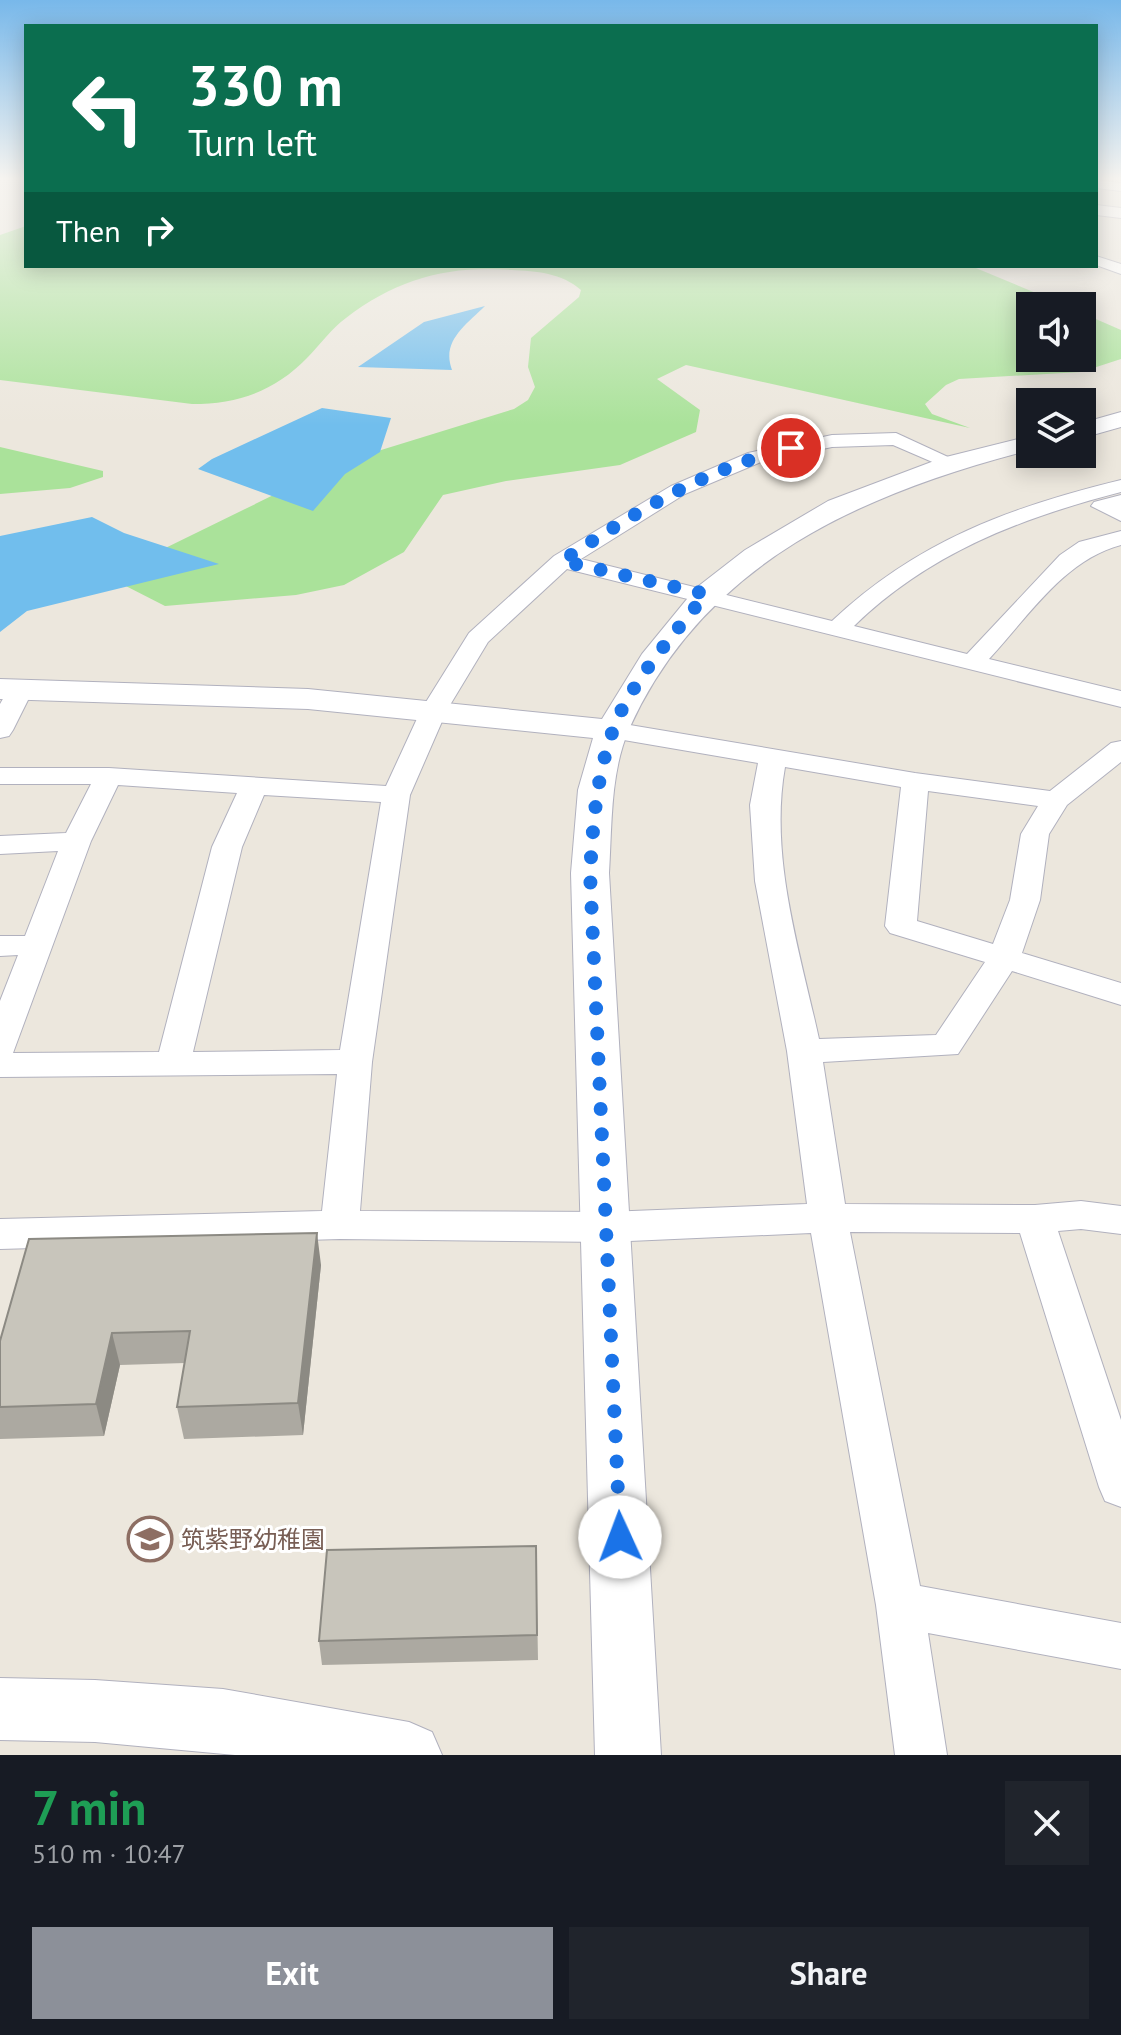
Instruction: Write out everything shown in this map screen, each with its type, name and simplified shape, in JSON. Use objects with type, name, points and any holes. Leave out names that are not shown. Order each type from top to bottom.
[{"type":"street","points":[[1098,261],[1121,269]]},
{"type":"street","points":[[1096,427],[1121,419]]},
{"type":"street","points":[[340,1225],[355,1062],[396,795],[434,710],[478,638],[562,561],[678,490],[755,457],[832,441],[896,439],[951,463]]},
{"type":"street","points":[[628,1755],[590,873],[596,790],[612,730],[653,661],[706,594],[755,556],[837,507],[951,463],[1016,447]]},
{"type":"street","points":[[838,628],[908,568],[971,535],[1065,500],[1121,486]]},
{"type":"street","points":[[1121,501],[1101,506],[1121,515]]},
{"type":"street","points":[[973,662],[1068,560],[1087,547],[1121,538]]},
{"type":"street","points":[[562,561],[706,594],[1121,699]]},
{"type":"street","points":[[0,730],[11,689],[308,699],[612,730],[915,781],[1056,800]]},
{"type":"street","points":[[804,1051],[946,1046],[1004,958],[1025,900],[1035,834],[1056,800],[1121,749]]},
{"type":"street","points":[[773,757],[764,805],[770,881],[804,1051],[828,1218],[900,1605],[921,1755]]},
{"type":"street","points":[[0,776],[109,776],[255,783],[396,795]]},
{"type":"street","points":[[0,1046],[76,841],[109,776]]},
{"type":"street","points":[[915,781],[901,926],[1121,994]]},
{"type":"street","points":[[173,1064],[227,847],[255,783]]},
{"type":"street","points":[[0,845],[76,841]]},
{"type":"street","points":[[0,946],[37,945]]},
{"type":"street","points":[[0,1065],[355,1062]]},
{"type":"street","points":[[0,1234],[340,1225],[607,1227],[828,1218],[1035,1219],[1081,1215],[1121,1220]]},
{"type":"street","points":[[1035,1219],[1121,1487]]},
{"type":"street","points":[[900,1605],[1121,1646]]},
{"type":"street","points":[[0,1709],[95,1711],[223,1721],[409,1755]]},
{"type":"green space","points":[[0,261],[24,261],[24,268],[976,268],[1033,292],[1016,292],[1016,372],[1081,372],[959,379],[946,385],[925,404],[932,414],[970,428],[686,365],[657,379],[700,410],[696,432],[620,465],[506,481],[443,495],[404,552],[344,585],[296,595],[165,606],[118,582],[147,557],[339,463],[514,409],[528,400],[535,387],[528,367],[531,338],[579,297],[581,290],[557,276],[530,271],[466,270],[424,278],[384,293],[346,318],[295,369],[269,387],[240,398],[192,404],[0,380]]},
{"type":"green space","points":[[1096,319],[1121,330],[1121,359],[1096,367]]},
{"type":"green space","points":[[0,447],[103,471],[103,477],[70,488],[0,494]]},
{"type":"water","points":[[485,306],[457,334],[450,350],[452,370],[358,367],[424,322]]},
{"type":"water","points":[[322,408],[391,418],[380,452],[345,474],[313,511],[198,469],[212,459]]},
{"type":"water","points":[[92,517],[124,533],[219,564],[27,611],[0,632],[0,536]]},
{"type":"building","points":[[317,1233],[298,1403],[177,1407],[190,1331],[112,1333],[96,1404],[0,1407],[0,1341],[29,1239]]},
{"type":"building","points":[[536,1546],[537,1635],[319,1641],[327,1550]]},
{"type":"place","name":"筑紫野幼稚園","points":[[150,1539]]},
{"type":"route","points":[[620,1537],[590,873],[596,790],[612,730],[653,661],[706,594],[562,561],[627,518],[678,490],[725,468],[791,448]]}]
